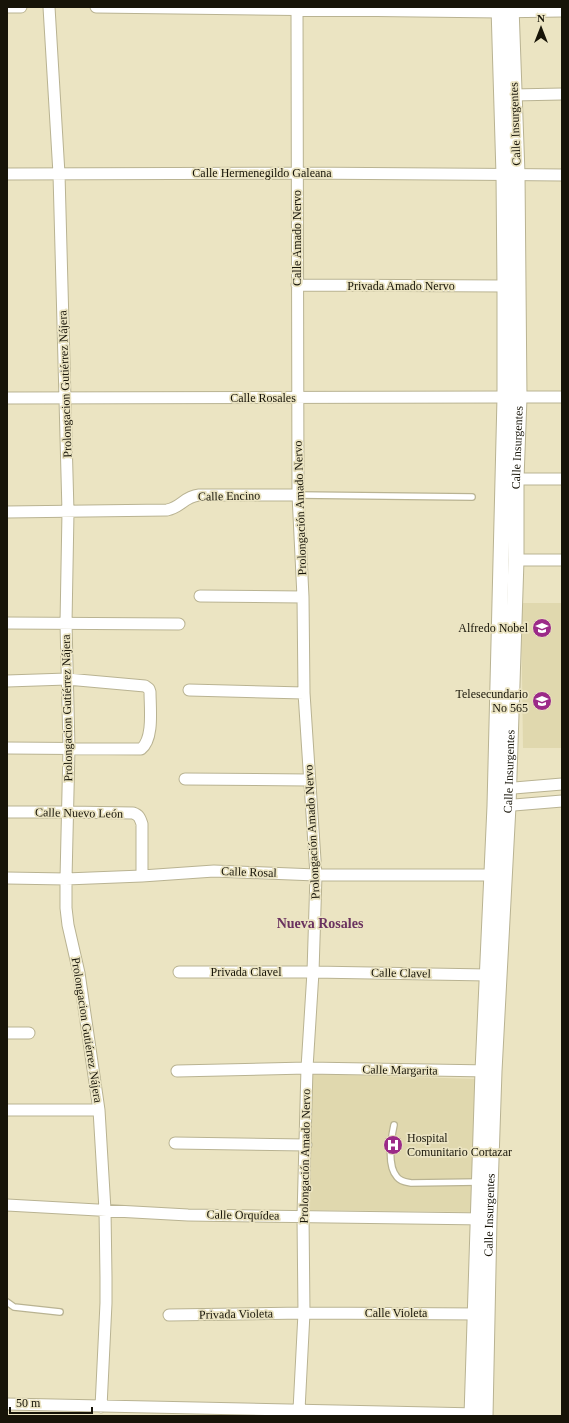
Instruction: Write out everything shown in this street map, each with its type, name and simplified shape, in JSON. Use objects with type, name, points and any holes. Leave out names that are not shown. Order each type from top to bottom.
[{"type":"main road","name":"Calle Insurgentes","points":[[502,789],[516,560],[516,479],[505,286],[513,95],[505,9]]},
{"type":"main road","name":"Calle Insurgentes","points":[[478,1415],[488,1071],[502,806],[512,398],[510,174],[505,9]]},
{"type":"main road","name":"Calle Insurgentes","points":[[483,1219],[479,1182],[488,1071],[488,975],[498,875]]},
{"type":"street","points":[[7,7],[21,7]]},
{"type":"street","name":"Prolongacion Gutiérrez Nájera","points":[[50,7],[59,174],[66,398],[68,512],[66,623],[69,748],[66,908],[68,925],[79,973],[99,1110],[105,1210],[106,1303],[101,1407]]},
{"type":"street","points":[[96,7],[505,9],[562,11]]},
{"type":"street","name":"Calle Amado Nervo","points":[[297,8],[298,397]]},
{"type":"street","points":[[513,95],[562,94]]},
{"type":"street","name":"Calle Hermenegildo Galeana","points":[[7,174],[297,173],[562,175]]},
{"type":"street","name":"Privada Amado Nervo","points":[[297,285],[505,286]]},
{"type":"street","name":"Prolongación Amado Nervo","points":[[298,397],[298,495],[303,597],[304,693],[316,874],[313,972],[307,1068],[303,1216],[304,1313],[299,1410]]},
{"type":"street","name":"Calle Rosales","points":[[7,398],[562,397]]},
{"type":"street","points":[[516,479],[562,478]]},
{"type":"street","name":"Calle Encino","points":[[7,512],[167,510],[178,507],[189,497],[198,495],[298,495]]},
{"type":"street","points":[[516,560],[562,560]]},
{"type":"street","points":[[200,596],[303,597]]},
{"type":"street","points":[[7,623],[179,624]]},
{"type":"street","points":[[7,681],[68,679],[145,686],[149,688],[150,692],[149,735],[145,746],[141,749],[7,748]]},
{"type":"street","points":[[189,690],[304,693]]},
{"type":"street","points":[[185,779],[309,780]]},
{"type":"street","points":[[502,789],[562,784]]},
{"type":"street","points":[[502,806],[562,801]]},
{"type":"street","name":"Calle Nuevo León","points":[[7,812],[132,813],[137,815],[142,824],[142,876]]},
{"type":"street","name":"Calle Rosal","points":[[7,878],[142,876],[214,871],[316,874],[498,875]]},
{"type":"street","name":"Privada Clavel","points":[[179,972],[313,972]]},
{"type":"street","name":"Calle Clavel","points":[[313,972],[488,975]]},
{"type":"street","points":[[7,1033],[29,1033]]},
{"type":"street","name":"Calle Margarita","points":[[177,1071],[307,1068],[488,1071]]},
{"type":"street","points":[[7,1110],[99,1110]]},
{"type":"street","points":[[175,1143],[306,1145]]},
{"type":"street","name":"Calle Orquídea","points":[[7,1205],[188,1215],[483,1219]]},
{"type":"street","name":"Calle Violeta","points":[[304,1313],[481,1314]]},
{"type":"street","name":"Privada Violeta","points":[[169,1315],[304,1313]]},
{"type":"street","points":[[7,1404],[478,1415]]},
{"type":"lane","points":[[298,495],[472,497]]},
{"type":"lane","points":[[394,1125],[391,1145],[391,1159],[395,1174],[402,1181],[411,1183],[479,1182]]},
{"type":"lane","points":[[7,1302],[14,1306],[60,1312]]},
{"type":"shaded area","name":"Telesecundario No 565","points":[[521,603],[562,603],[562,748],[523,748]]},
{"type":"shaded area","name":"Hospital Comunitario Cortazar","points":[[312,1074],[477,1079],[472,1212],[310,1210]]},
{"type":"place","name":"Alfredo Nobel","points":[[542,628]]},
{"type":"place","name":"Telesecundario No 565","points":[[542,701]]},
{"type":"place","name":"Hospital Comunitario Cortazar","points":[[393,1145]]},
{"type":"district","name":"Nueva Rosales","points":[[320,923]]}]
